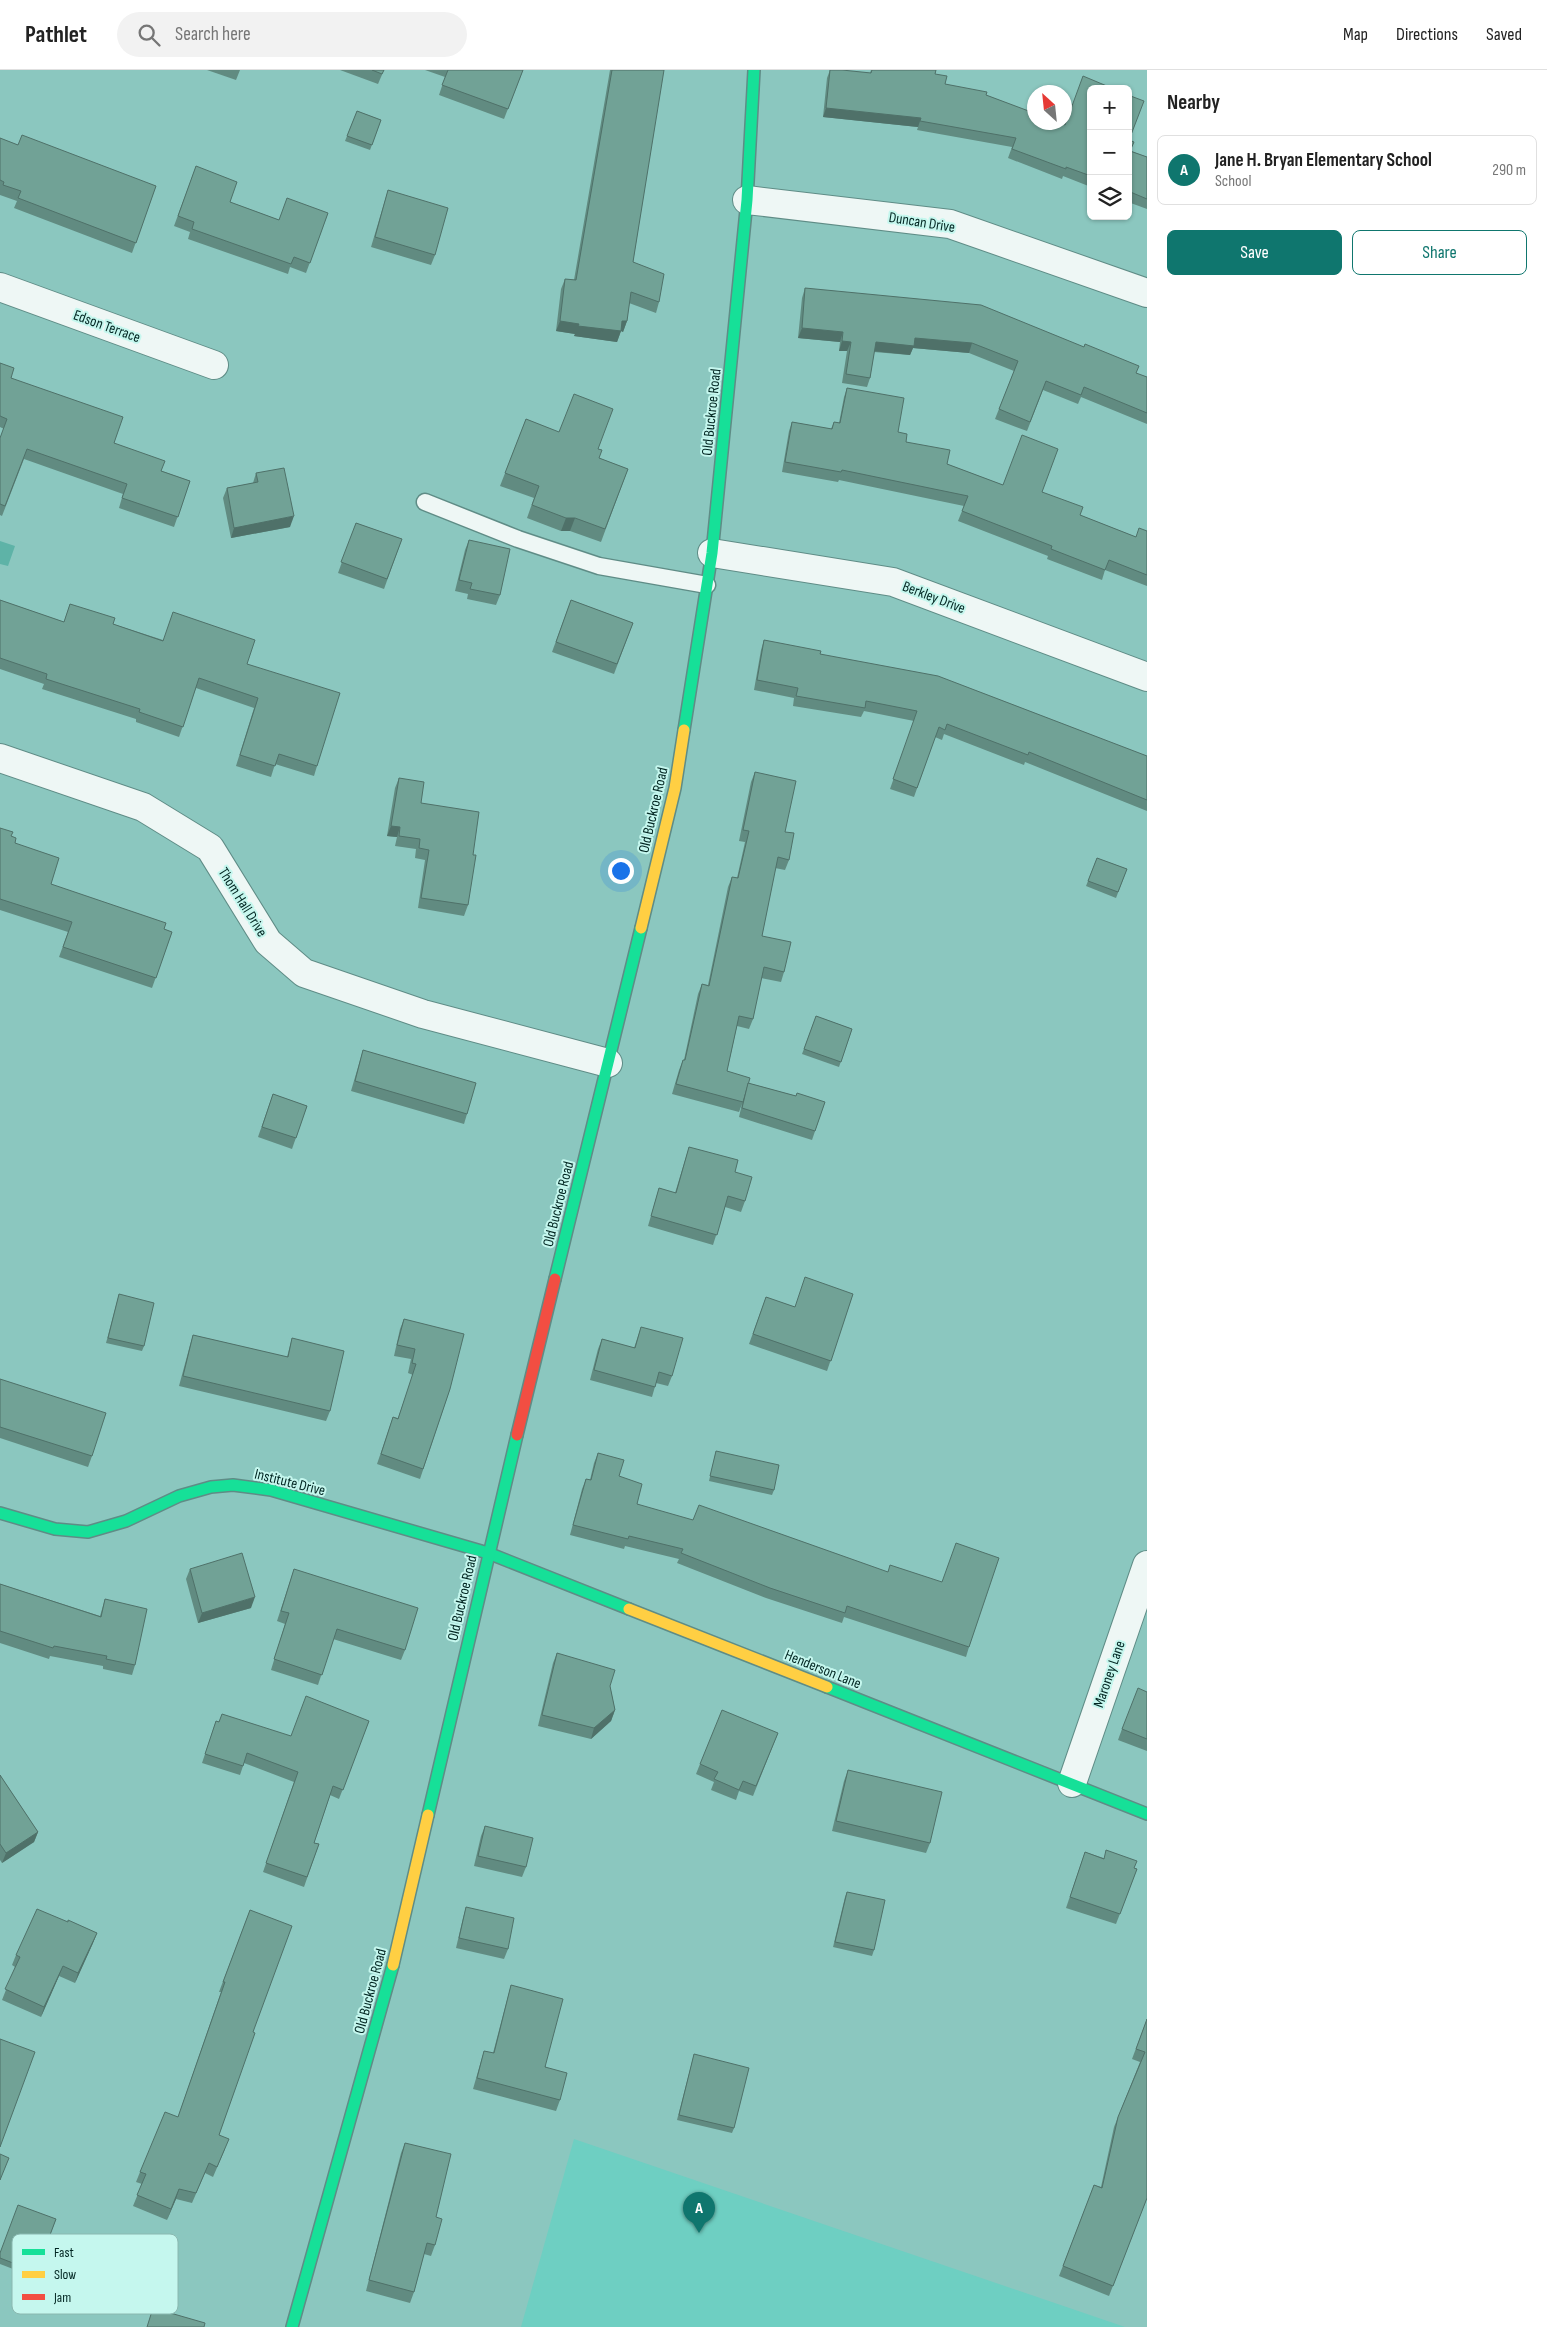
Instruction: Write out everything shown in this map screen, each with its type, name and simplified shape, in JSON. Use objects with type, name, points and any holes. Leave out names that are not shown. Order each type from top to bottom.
[{"type":"street","name":"Old Buckroe Road","points":[[292,2327],[396,1956],[488,1553],[675,788],[712,553],[747,200],[754,70]]},
{"type":"street","name":"Duncan Drive","points":[[747,200],[950,224],[1147,292]]},
{"type":"street","name":"Edson Terrace","points":[[0,287],[214,365]]},
{"type":"street","name":"Berkley Drive","points":[[712,553],[893,582],[1147,677]]},
{"type":"street","name":"Thom Hall Drive","points":[[0,758],[143,807],[210,848],[268,942],[304,973],[423,1014],[608,1063]]},
{"type":"street","name":"Institute Drive","points":[[0,1513],[55,1529],[88,1532],[126,1521],[196,1491],[234,1485],[271,1490],[488,1553]]},
{"type":"street","name":"Henderson Lane","points":[[488,1553],[1147,1814]]},
{"type":"street","name":"Maroney Lane","points":[[1072,1783],[1147,1565]]},
{"type":"lane","points":[[425,502],[518,539],[599,566],[707,585]]},
{"type":"shaded area","points":[[0,541],[15,546],[8,566],[0,564]]},
{"type":"shaded area","points":[[574,2139],[1125,2327],[521,2327]]},
{"type":"building","points":[[372,70],[384,70],[382,74]]},
{"type":"building","points":[[448,70],[523,70],[508,109],[442,85]]},
{"type":"building","points":[[612,70],[664,70],[633,262],[664,274],[659,302],[631,292],[627,321],[622,321],[621,331],[578,326],[579,324],[560,321],[565,279],[576,280]]},
{"type":"building","points":[[830,70],[871,73],[872,70],[936,70],[935,74],[947,76],[945,84],[987,92],[986,95],[1027,110],[1027,130],[1072,130],[1072,106],[1083,76],[1104,85],[1087,85],[1087,175],[1066,167],[1066,169],[1012,149],[1016,138],[920,121],[921,118],[826,108]]},
{"type":"building","points":[[1132,96],[1144,101],[1132,132]]},
{"type":"building","points":[[357,111],[381,120],[372,145],[347,136]]},
{"type":"building","points":[[22,135],[156,186],[136,243],[18,198],[21,191],[3,185],[4,182],[0,180],[0,138],[18,145]]},
{"type":"building","points":[[1132,152],[1147,157],[1147,199],[1132,193]]},
{"type":"building","points":[[196,166],[237,182],[230,202],[279,220],[287,198],[328,213],[310,263],[294,257],[291,264],[192,229],[194,222],[178,216]]},
{"type":"building","points":[[388,190],[448,208],[435,255],[375,237]]},
{"type":"building","points":[[805,288],[981,305],[1084,347],[1085,344],[1139,366],[1136,373],[1147,377],[1147,413],[1084,387],[1081,395],[1046,381],[1030,422],[999,409],[1018,361],[972,343],[915,338],[914,346],[876,342],[870,378],[846,374],[851,342],[842,341],[843,332],[802,328]]},
{"type":"building","points":[[0,363],[14,368],[11,378],[123,417],[114,443],[165,461],[161,471],[190,481],[178,517],[122,498],[127,484],[27,449],[5,506],[0,504],[0,438],[7,419],[0,416]]},
{"type":"building","points":[[847,388],[904,398],[898,432],[907,434],[906,442],[950,450],[947,464],[1003,485],[1022,435],[1058,449],[1042,492],[1083,507],[1080,515],[1136,537],[1139,528],[1147,531],[1147,575],[1109,560],[1105,570],[1051,549],[1052,546],[962,511],[968,496],[842,470],[841,472],[785,462],[792,422],[832,429],[834,422],[840,423]]},
{"type":"building","points":[[574,394],[613,409],[598,449],[602,450],[599,458],[628,469],[605,529],[575,518],[566,518],[532,505],[539,486],[505,473],[526,419],[559,432]]},
{"type":"building","points":[[284,468],[294,516],[234,528],[227,488],[258,482],[256,473]]},
{"type":"building","points":[[356,523],[402,539],[387,579],[341,562]]},
{"type":"building","points":[[469,540],[510,549],[500,595],[470,589],[472,583],[459,580]]},
{"type":"building","points":[[0,600],[64,622],[70,604],[115,618],[113,624],[163,641],[173,612],[255,640],[247,664],[340,693],[317,766],[279,754],[275,766],[240,755],[258,698],[199,678],[183,727],[139,712],[140,709],[46,679],[47,674],[0,658]]},
{"type":"building","points":[[571,600],[633,623],[617,664],[556,642]]},
{"type":"building","points":[[764,640],[821,651],[820,654],[938,676],[1147,756],[1147,800],[1029,752],[1028,755],[947,724],[945,730],[939,727],[917,788],[893,779],[917,711],[866,701],[865,708],[796,696],[798,688],[757,680]]},
{"type":"building","points":[[755,772],[796,781],[785,832],[794,833],[789,860],[778,857],[762,936],[791,942],[784,972],[764,967],[753,1019],[739,1016],[727,1071],[750,1078],[743,1102],[676,1084],[683,1060],[685,1060],[702,984],[709,986],[732,877],[738,878],[749,831],[743,830]]},
{"type":"building","points":[[399,778],[424,782],[421,803],[479,812],[473,855],[476,855],[468,905],[421,898],[429,850],[419,848],[420,839],[399,836],[400,827],[391,826]]},
{"type":"building","points":[[0,828],[13,832],[11,836],[16,838],[15,843],[59,858],[51,884],[166,923],[164,929],[172,932],[156,978],[63,947],[72,922],[0,899]]},
{"type":"building","points":[[1097,858],[1127,869],[1118,892],[1088,881]]},
{"type":"building","points":[[816,1016],[852,1029],[841,1062],[804,1049]]},
{"type":"building","points":[[363,1050],[476,1083],[467,1114],[355,1081]]},
{"type":"building","points":[[748,1083],[796,1096],[797,1093],[825,1102],[815,1131],[742,1108]]},
{"type":"building","points":[[273,1094],[307,1106],[296,1138],[262,1127]]},
{"type":"building","points":[[689,1147],[738,1160],[735,1172],[752,1177],[745,1201],[728,1196],[717,1235],[651,1216],[659,1188],[676,1193]]},
{"type":"building","points":[[805,1277],[853,1294],[831,1361],[753,1334],[766,1297],[795,1307]]},
{"type":"building","points":[[119,1294],[154,1303],[144,1346],[108,1338]]},
{"type":"building","points":[[404,1319],[464,1334],[450,1389],[423,1469],[381,1454],[393,1417],[398,1419],[416,1364],[412,1363],[415,1349],[397,1345]]},
{"type":"building","points":[[641,1327],[683,1338],[672,1376],[659,1372],[655,1387],[594,1370],[602,1339],[635,1348]]},
{"type":"building","points":[[193,1335],[288,1357],[292,1338],[344,1351],[330,1411],[183,1376]]},
{"type":"building","points":[[0,1379],[106,1413],[92,1456],[0,1427]]},
{"type":"building","points":[[716,1451],[779,1465],[774,1490],[710,1476]]},
{"type":"building","points":[[598,1453],[624,1460],[619,1476],[642,1484],[637,1504],[693,1520],[699,1505],[888,1572],[890,1565],[942,1582],[956,1543],[999,1558],[969,1647],[847,1606],[845,1613],[770,1588],[681,1553],[683,1549],[629,1536],[628,1539],[573,1525],[586,1479],[591,1480]]},
{"type":"building","points":[[242,1553],[255,1597],[202,1613],[190,1569]]},
{"type":"building","points":[[294,1569],[418,1608],[405,1650],[337,1629],[322,1675],[274,1659],[289,1613],[281,1611]]},
{"type":"building","points":[[0,1584],[101,1617],[105,1599],[147,1609],[135,1665],[106,1659],[107,1656],[54,1646],[53,1648],[0,1631]]},
{"type":"building","points":[[557,1653],[615,1670],[610,1686],[615,1710],[594,1728],[542,1715]]},
{"type":"building","points":[[1138,1688],[1147,1692],[1147,1739],[1122,1729]]},
{"type":"building","points":[[306,1696],[369,1721],[343,1790],[333,1786],[314,1843],[319,1844],[307,1877],[266,1863],[298,1772],[247,1753],[243,1766],[205,1754],[216,1721],[219,1722],[222,1714],[291,1736]]},
{"type":"building","points":[[722,1710],[778,1733],[756,1786],[743,1781],[739,1790],[714,1779],[718,1772],[700,1764]]},
{"type":"building","points":[[848,1770],[942,1792],[930,1843],[836,1821]]},
{"type":"building","points":[[0,1775],[38,1832],[6,1853],[0,1844]]},
{"type":"building","points":[[485,1826],[533,1838],[526,1867],[478,1856]]},
{"type":"building","points":[[1106,1850],[1137,1861],[1134,1868],[1137,1869],[1120,1914],[1070,1897],[1085,1852],[1104,1859]]},
{"type":"building","points":[[847,1892],[885,1900],[874,1950],[835,1942]]},
{"type":"building","points":[[466,1907],[514,1918],[508,1949],[459,1938]]},
{"type":"building","points":[[37,1909],[97,1933],[78,1973],[63,1966],[44,2007],[5,1989],[20,1957],[16,1955]]},
{"type":"building","points":[[250,1910],[292,1926],[253,2032],[255,2033],[219,2135],[229,2139],[217,2167],[209,2163],[196,2193],[179,2189],[171,2209],[137,2195],[146,2174],[140,2172],[165,2112],[178,2117],[225,1982],[223,1982]]},
{"type":"building","points":[[511,1985],[563,1999],[545,2067],[567,2073],[560,2100],[477,2078],[484,2051],[494,2053]]},
{"type":"building","points":[[1147,2019],[1147,2198],[1113,2286],[1063,2266],[1094,2185],[1102,2188],[1118,2117],[1145,2052],[1136,2049]]},
{"type":"building","points":[[0,2039],[35,2052],[0,2147]]},
{"type":"building","points":[[694,2054],[749,2068],[734,2128],[679,2115]]},
{"type":"building","points":[[405,2143],[451,2154],[436,2217],[442,2219],[435,2245],[427,2243],[414,2292],[369,2280]]},
{"type":"building","points":[[0,2154],[9,2158],[0,2180]]},
{"type":"building","points":[[18,2205],[56,2219],[50,2234],[12,2234],[12,2263],[0,2258],[0,2253]]},
{"type":"building","points":[[151,2314],[174,2314],[205,2323],[204,2327],[147,2327]]},
{"type":"traffic: fast","points":[[684,730],[712,553],[747,200],[754,70]]},
{"type":"traffic: fast","points":[[555,1279],[641,928]]},
{"type":"traffic: fast","points":[[428,1815],[517,1435]]},
{"type":"traffic: fast","points":[[0,1513],[55,1529],[88,1532],[126,1521],[179,1496],[211,1487],[233,1485],[271,1490],[488,1553],[629,1609]]},
{"type":"traffic: fast","points":[[827,1687],[1147,1814]]},
{"type":"traffic: fast","points":[[292,2327],[393,1965]]},
{"type":"traffic: slow","points":[[641,928],[675,788],[684,730]]},
{"type":"traffic: slow","points":[[629,1609],[827,1687]]},
{"type":"traffic: slow","points":[[393,1965],[428,1815]]},
{"type":"traffic: jam","points":[[517,1435],[555,1279]]},
{"type":"place","name":"Jane H. Bryan Elementary School","points":[[699,2233]]}]
